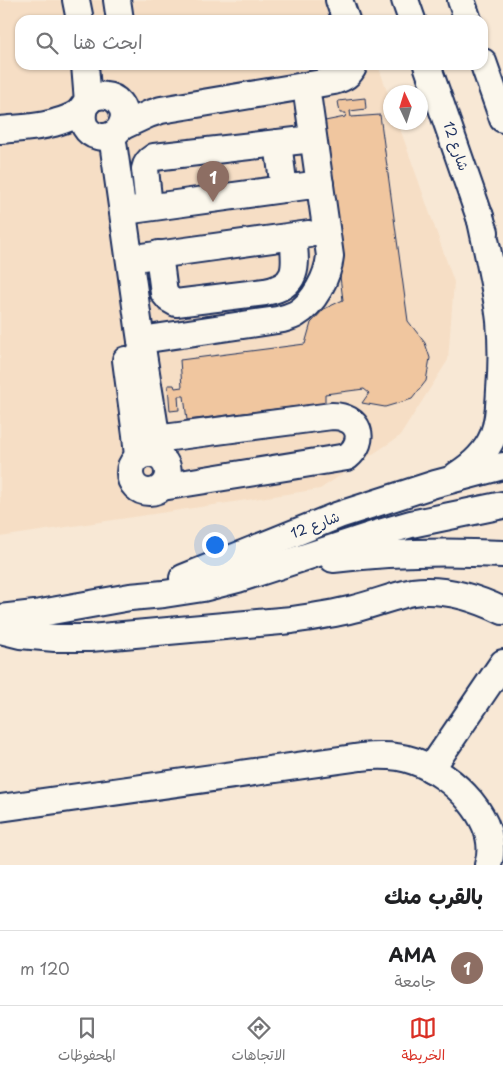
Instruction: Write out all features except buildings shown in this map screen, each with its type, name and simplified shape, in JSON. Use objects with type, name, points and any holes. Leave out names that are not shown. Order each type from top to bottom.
[{"type":"street","points":[[76,0],[79,15]]},
{"type":"street","points":[[92,0],[94,15]]},
{"type":"street","points":[[117,0],[119,15]]},
{"type":"street","points":[[405,0],[410,15]]},
{"type":"street","points":[[461,0],[466,15]]},
{"type":"street","points":[[87,70],[102,118],[124,212],[140,340],[151,451]]},
{"type":"street","points":[[102,70],[102,118],[111,261],[129,379],[151,451],[165,463],[168,471],[167,480],[162,488]]},
{"type":"street","points":[[0,130],[49,124],[76,114],[102,118],[306,86],[344,78],[352,70]]},
{"type":"street","name":"شارع 12","points":[[429,70],[503,285]]},
{"type":"street","points":[[486,70],[503,119]]},
{"type":"street","points":[[140,340],[287,318],[296,314],[311,300],[326,277],[330,256],[306,86]]},
{"type":"street","points":[[444,112],[482,169],[503,230]]},
{"type":"street","points":[[149,207],[145,169],[149,160],[154,157],[313,139]]},
{"type":"street","points":[[278,143],[284,189]]},
{"type":"street","points":[[124,212],[320,184]]},
{"type":"street","points":[[435,484],[457,475],[478,459],[492,437],[499,414],[502,361],[500,320],[480,216]]},
{"type":"street","points":[[129,259],[327,231]]},
{"type":"street","points":[[159,254],[164,293],[176,303],[238,296],[274,290],[290,280],[294,271],[295,261],[292,237]]},
{"type":"street","points":[[332,416],[341,416],[349,419],[356,426],[358,444],[347,457],[162,488],[149,493],[142,492],[136,488],[129,476],[133,462],[151,451],[332,416]]},
{"type":"street","name":"شارع 12","points":[[130,596],[201,572],[339,516],[435,484],[503,466]]},
{"type":"street","name":"شارع 12","points":[[0,618],[35,614],[130,596],[164,594],[203,588],[238,579],[411,524],[503,505]]},
{"type":"street","points":[[268,569],[367,555],[417,552],[503,554]]},
{"type":"street","points":[[0,630],[20,635],[90,638],[292,620],[348,610],[415,592],[445,592],[460,595],[503,611]]},
{"type":"street","points":[[431,769],[503,663]]},
{"type":"street","points":[[0,808],[361,757],[379,755],[397,757],[414,761],[447,778],[474,805],[483,822],[489,840],[491,852],[488,864]]},
{"type":"shaded area","points":[[0,0],[355,0],[361,15],[15,15],[15,70],[380,70],[385,85],[383,85],[383,130],[400,130],[454,282],[448,360],[400,436],[320,489],[0,537]]},
{"type":"place","name":"AMA","points":[[213,202]]}]
